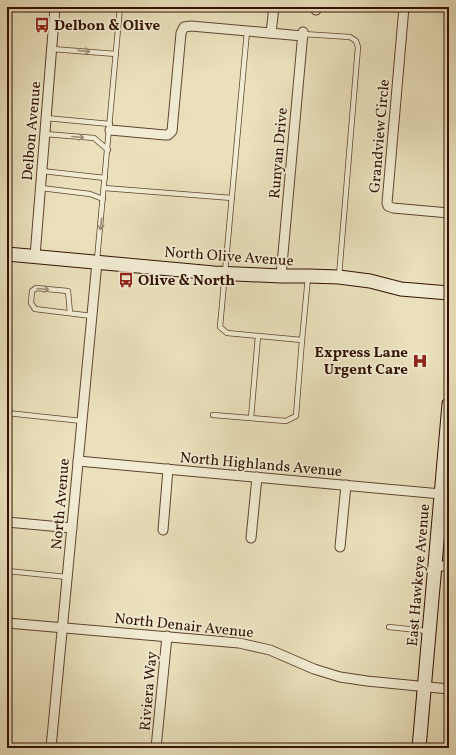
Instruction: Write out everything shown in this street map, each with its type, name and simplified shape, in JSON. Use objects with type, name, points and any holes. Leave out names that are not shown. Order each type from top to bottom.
[{"type":"street","name":"Delbon Avenue","points":[[35,256],[55,7]]},
{"type":"street","points":[[271,33],[274,7]]},
{"type":"street","name":"Grandview Circle","points":[[404,7],[387,203],[388,206],[393,208],[449,213]]},
{"type":"street","points":[[110,127],[168,135],[172,128],[181,33],[184,27],[191,26],[271,33],[303,34]]},
{"type":"street","name":"Runyan Drive","points":[[281,276],[303,34]]},
{"type":"street","name":"North Olive Avenue","points":[[7,254],[225,274],[339,277],[370,281],[400,289],[449,293]]},
{"type":"street","name":"North Avenue","points":[[51,748],[97,262]]},
{"type":"street","name":"East Hawkeye Avenue","points":[[419,748],[441,494],[446,471],[449,410]]},
{"type":"street","name":"North Highlands Avenue","points":[[78,461],[441,494]]},
{"type":"street","points":[[163,530],[168,469]]},
{"type":"street","points":[[252,538],[257,477]]},
{"type":"street","points":[[340,547],[346,485]]},
{"type":"street","points":[[7,522],[72,528]]},
{"type":"street","points":[[435,565],[449,566]]},
{"type":"street","name":"North Denair Avenue","points":[[7,623],[247,644],[270,650],[314,669],[340,677],[363,681],[449,689]]},
{"type":"street","name":"Riviera Way","points":[[156,748],[167,636]]},
{"type":"lane","points":[[97,262],[120,7]]},
{"type":"lane","points":[[247,31],[220,327],[227,333],[302,340]]},
{"type":"lane","points":[[303,34],[350,37],[356,41],[358,47],[339,277]]},
{"type":"lane","points":[[52,49],[116,54]]},
{"type":"lane","points":[[46,118],[110,127]]},
{"type":"lane","points":[[45,134],[94,138],[108,150]]},
{"type":"lane","points":[[42,171],[105,178]]},
{"type":"lane","points":[[41,188],[90,194],[103,199]]},
{"type":"lane","points":[[104,188],[232,198]]},
{"type":"lane","points":[[213,415],[286,421],[296,416],[308,276]]},
{"type":"lane","points":[[70,313],[68,291],[36,288],[32,291],[31,303],[35,309],[92,316]]},
{"type":"lane","points":[[251,418],[258,336]]},
{"type":"lane","points":[[7,413],[82,421]]},
{"type":"lane","points":[[7,571],[67,576]]},
{"type":"lane","points":[[389,627],[429,631]]},
{"type":"place","name":"Delbon & Olive","points":[[42,25]]},
{"type":"place","name":"Olive & North","points":[[126,280]]},
{"type":"place","name":"Express Lane Urgent Care","points":[[420,361]]}]
